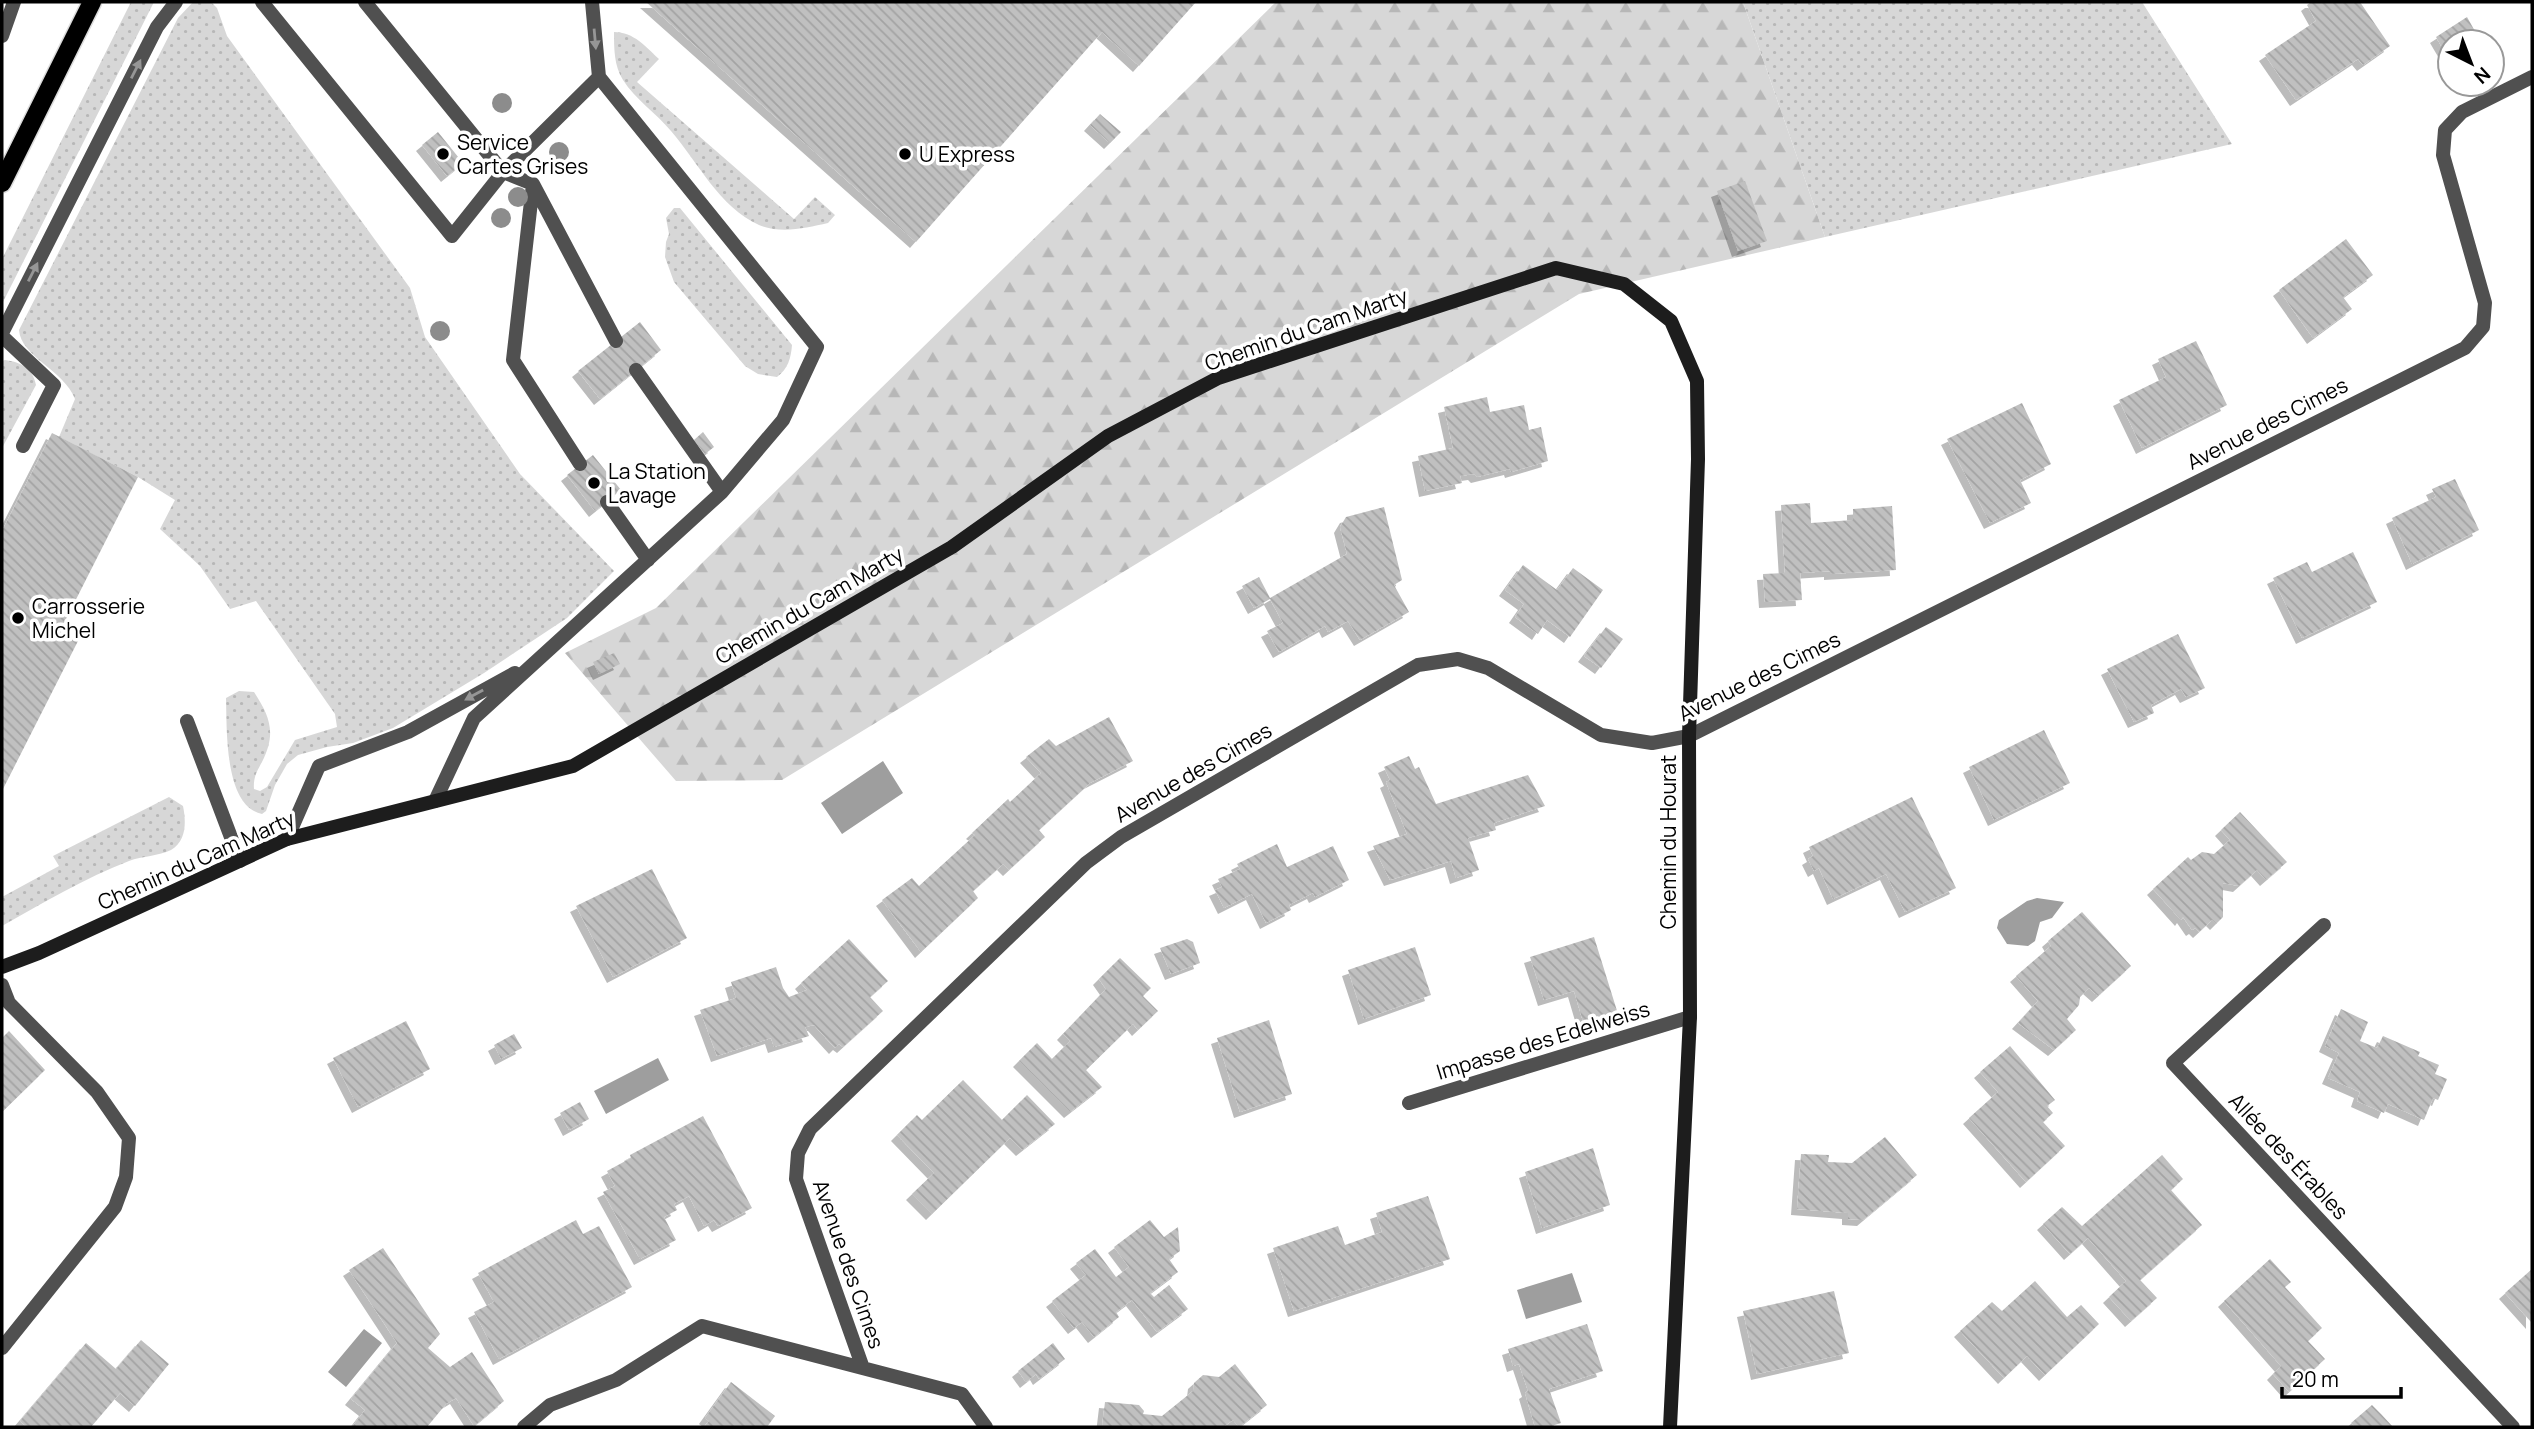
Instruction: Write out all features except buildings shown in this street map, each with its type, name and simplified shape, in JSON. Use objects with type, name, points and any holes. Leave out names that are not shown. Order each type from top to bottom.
[{"type":"main road","points":[[2,183],[92,2]]},
{"type":"street","points":[[2,36],[14,2]]},
{"type":"street","points":[[23,446],[54,385],[2,334],[157,27],[176,2]]},
{"type":"street","points":[[262,2],[452,236],[503,173],[598,77]]},
{"type":"street","points":[[365,2],[503,173],[533,184],[616,341]]},
{"type":"street","points":[[435,801],[474,718],[722,492],[783,420],[817,347],[598,77],[592,2]]},
{"type":"street","name":"Avenue des Cimes","points":[[863,1368],[796,1179],[798,1153],[810,1129],[1086,863],[1121,837],[1418,665],[1458,659],[1488,668],[1601,735],[1652,743],[1689,736],[2465,348],[2483,327],[2485,303],[2443,155],[2445,130],[2462,112],[2532,77]]},
{"type":"street","points":[[533,184],[513,360],[580,464]]},
{"type":"street","name":"Chemin du Cam Marty","points":[[2,967],[39,953],[287,839],[573,766],[952,547],[1108,436],[1218,378],[1556,268],[1624,284]]},
{"type":"street","name":"Chemin du Hourat","points":[[1624,284],[1671,321],[1697,381],[1698,459],[1689,736],[1690,1017],[1670,1427]]},
{"type":"street","points":[[636,370],[722,492]]},
{"type":"street","points":[[607,502],[648,559]]},
{"type":"street","points":[[287,839],[319,765],[408,732],[534,662]]},
{"type":"street","points":[[187,721],[240,861]]},
{"type":"street","name":"Allée des Érables","points":[[2324,925],[2173,1063],[2513,1427]]},
{"type":"street","points":[[2,985],[9,1003],[97,1092],[129,1138],[126,1177],[115,1208],[2,1348]]},
{"type":"street","name":"Impasse des Edelweiss","points":[[1409,1103],[1690,1017]]},
{"type":"street","points":[[524,1427],[550,1405],[616,1380],[702,1326],[962,1394],[986,1427]]},
{"type":"green space","points":[[131,2],[154,2],[2,304],[2,259]]},
{"type":"green space","points":[[193,2],[211,2],[217,8],[227,36],[410,288],[425,337],[520,474],[614,571],[567,618],[484,673],[393,728],[353,743],[298,755],[287,764],[275,785],[266,811],[262,814],[250,808],[240,797],[234,782],[228,747],[226,698],[239,691],[254,692],[268,718],[269,743],[254,781],[254,789],[260,791],[267,787],[295,740],[337,727],[335,714],[256,601],[230,609],[200,566],[160,529],[175,500],[138,477],[59,437],[75,399],[62,380],[27,348],[19,330],[178,18]]},
{"type":"green space","points":[[1276,2],[1743,2],[1825,237],[1579,294],[782,780],[676,781],[565,653],[656,608]]},
{"type":"green space","points":[[1743,2],[2142,2],[2232,144],[1825,237]]},
{"type":"green space","points":[[614,32],[634,37],[659,59],[637,82],[794,219],[815,197],[835,215],[828,223],[776,229],[759,225],[732,207],[710,183],[671,131],[623,80],[616,63]]},
{"type":"green space","points":[[674,208],[680,208],[792,345],[788,363],[777,377],[758,374],[745,366],[674,282],[665,257],[669,234],[666,218]]},
{"type":"green space","points":[[2,361],[25,367],[32,374],[36,385],[2,448]]},
{"type":"green space","points":[[169,797],[183,806],[185,824],[183,836],[171,850],[129,861],[96,875],[2,926],[2,897],[59,866],[53,856]]},
{"type":"shaded area","points":[[883,761],[903,793],[842,834],[821,803]]},
{"type":"shaded area","points":[[2037,898],[2064,902],[2052,918],[2040,922],[2035,941],[2028,946],[2007,944],[1997,928],[1999,920],[2027,901]]},
{"type":"shaded area","points":[[658,1058],[669,1080],[606,1114],[594,1091]]},
{"type":"shaded area","points":[[1572,1273],[1582,1302],[1526,1319],[1517,1290]]},
{"type":"shaded area","points":[[364,1329],[382,1343],[346,1387],[328,1372]]},
{"type":"place","name":"Service Cartes Grises","points":[[443,154]]},
{"type":"place","name":"U Express","points":[[905,154]]},
{"type":"place","name":"La Station Lavage","points":[[594,483]]},
{"type":"place","name":"Carrosserie Michel","points":[[18,618]]}]
